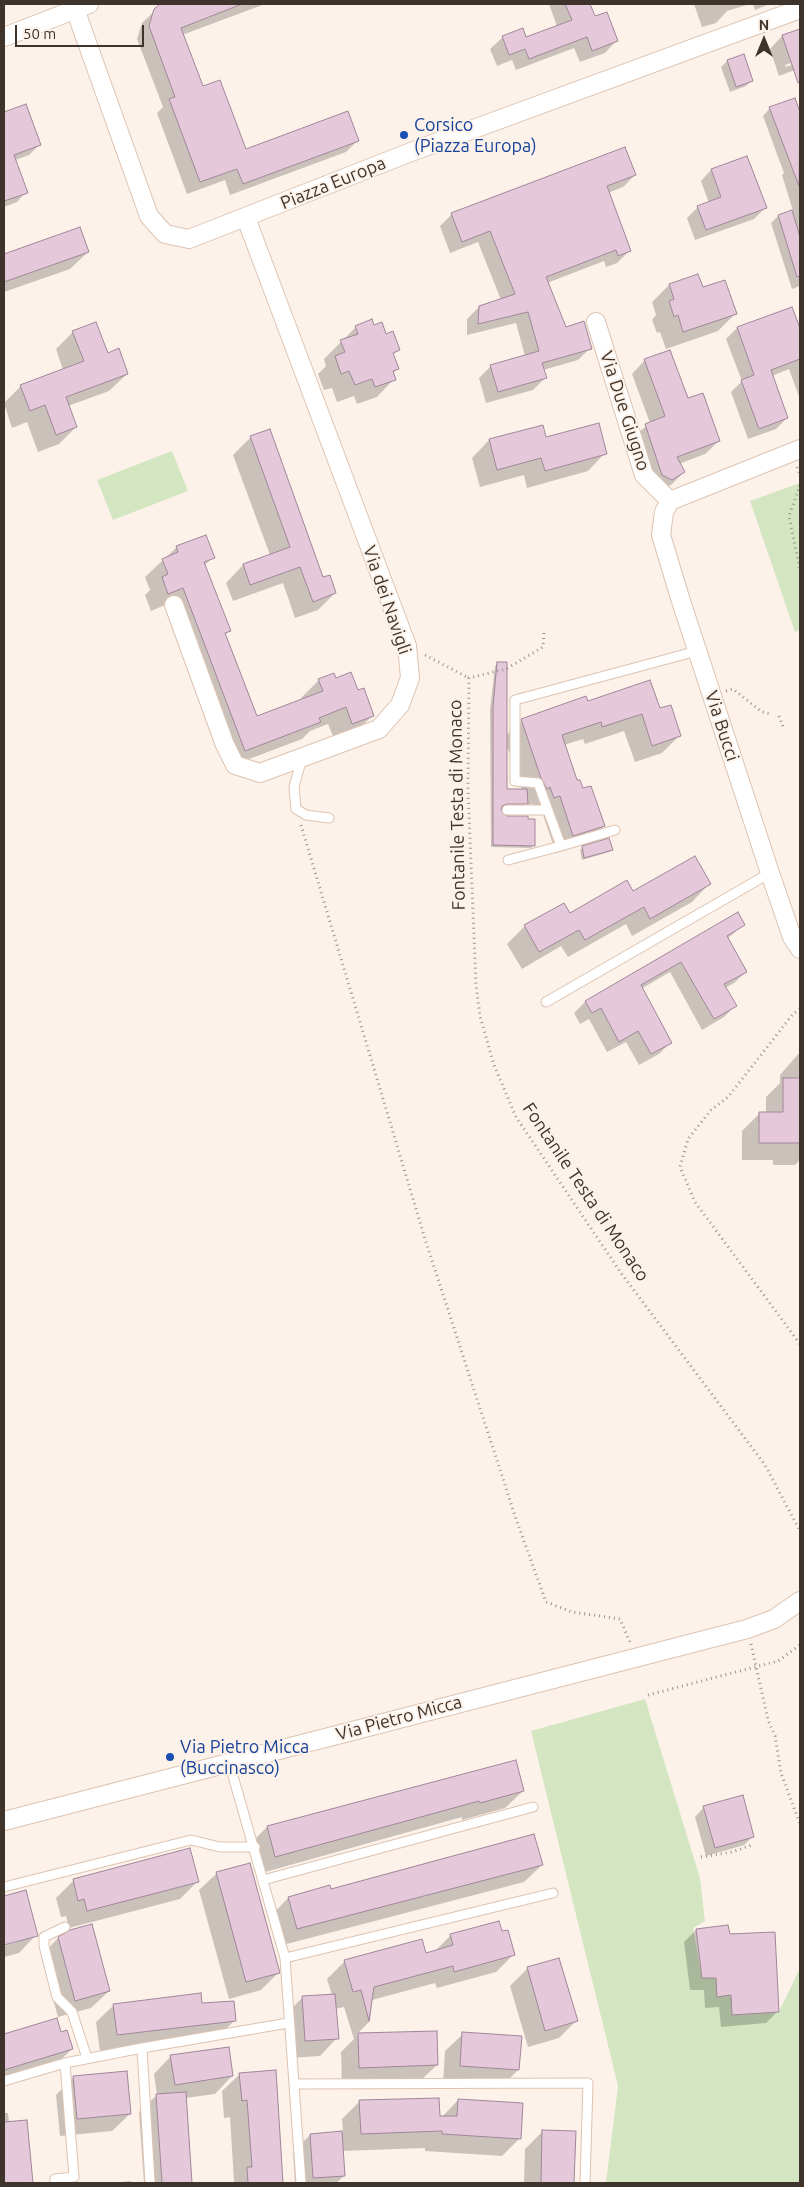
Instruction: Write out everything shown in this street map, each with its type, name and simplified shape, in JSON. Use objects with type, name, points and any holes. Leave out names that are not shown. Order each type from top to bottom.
[{"type":"street","name":"Piazza Europa","points":[[4,37],[82,6],[148,216],[165,234],[189,239],[420,149],[800,9]]},
{"type":"street","name":"Via dei Navigli","points":[[174,605],[225,745],[235,765],[260,773],[302,758],[379,729],[400,705],[410,678],[407,646],[246,218]]},
{"type":"street","name":"Via Due Giugno","points":[[596,322],[644,475],[670,501]]},
{"type":"street","points":[[670,501],[800,449]]},
{"type":"street","name":"Via Bucci","points":[[670,501],[664,512],[661,535],[711,695],[770,873],[792,937],[800,949]]},
{"type":"street","name":"Via Pietro Micca","points":[[4,1821],[636,1656],[748,1629],[774,1620],[796,1604]]},
{"type":"lane","points":[[561,846],[538,783],[515,781],[515,700],[697,651]]},
{"type":"lane","points":[[302,758],[294,787],[296,809],[306,815],[330,818]]},
{"type":"lane","points":[[507,810],[548,810]]},
{"type":"lane","points":[[508,860],[615,830]]},
{"type":"lane","points":[[546,1002],[770,873]]},
{"type":"lane","points":[[229,1762],[255,1847],[285,1958],[288,2023],[301,2183]]},
{"type":"lane","points":[[264,1880],[533,1807]]},
{"type":"lane","points":[[4,1886],[191,1840],[220,1847],[255,1847]]},
{"type":"lane","points":[[285,1958],[553,1893]]},
{"type":"lane","points":[[65,1927],[44,1937],[44,1946],[57,1997],[72,2012],[87,2058]]},
{"type":"lane","points":[[4,2081],[87,2058],[288,2023]]},
{"type":"lane","points":[[142,2048],[150,2183]]},
{"type":"lane","points":[[55,2183],[54,2179],[74,2177],[65,2063]]},
{"type":"lane","points":[[294,2084],[588,2083],[585,2183]]},
{"type":"path","points":[[800,486],[788,516],[800,570]]},
{"type":"path","name":"Fontanile Testa di Monaco","points":[[544,633],[543,648],[506,670],[469,678],[468,790],[476,985],[480,1016],[494,1065],[516,1117],[622,1273],[765,1464],[800,1531]]},
{"type":"path","points":[[407,646],[469,678]]},
{"type":"path","points":[[711,695],[732,689],[762,712],[772,714]]},
{"type":"path","points":[[779,716],[784,729]]},
{"type":"path","points":[[296,809],[311,864],[426,1239],[516,1519],[546,1602],[572,1612],[620,1619],[636,1656]]},
{"type":"path","points":[[800,1009],[793,1014],[728,1097],[711,1110],[688,1139],[680,1167],[695,1202],[800,1344]]},
{"type":"path","points":[[748,1629],[768,1720],[775,1736],[781,1773],[800,1824]]},
{"type":"path","points":[[648,1695],[778,1661],[800,1645]]},
{"type":"path","points":[[700,1857],[732,1852],[752,1845]]},
{"type":"green space","points":[[172,451],[188,491],[113,520],[97,480]]},
{"type":"green space","points":[[800,483],[800,630],[795,632],[750,501]]},
{"type":"green space","points":[[645,1699],[700,1878],[705,1921],[693,1928],[702,1978],[716,1978],[731,1995],[733,2015],[779,2012],[798,1972],[800,1972],[800,2183],[606,2183],[618,2086],[531,1731]]},
{"type":"building","points":[[160,4],[242,4],[181,28],[203,86],[220,80],[246,149],[348,111],[359,141],[243,184],[237,169],[200,182],[169,99],[175,97],[149,26],[154,9]]},
{"type":"building","points":[[565,4],[590,4],[595,16],[607,12],[618,41],[592,51],[587,37],[529,59],[525,49],[509,55],[502,36],[523,28],[526,37],[572,20]]},
{"type":"building","points":[[800,29],[800,82],[798,83],[782,35]]},
{"type":"building","points":[[744,54],[753,81],[736,87],[727,60]]},
{"type":"building","points":[[795,98],[800,112],[799,186],[769,107]]},
{"type":"building","points":[[26,104],[41,145],[14,155],[28,193],[4,201],[4,112]]},
{"type":"building","points":[[625,147],[636,175],[607,186],[631,251],[618,256],[616,250],[546,277],[566,327],[584,321],[592,349],[542,363],[547,378],[498,392],[490,365],[539,351],[528,312],[478,324],[479,306],[515,294],[490,231],[462,242],[451,213]]},
{"type":"building","points":[[747,156],[767,208],[706,230],[697,206],[721,197],[711,169]]},
{"type":"building","points":[[792,210],[800,237],[800,276],[797,277],[778,215]]},
{"type":"building","points":[[80,227],[89,252],[4,282],[4,254]]},
{"type":"building","points":[[698,274],[703,287],[725,280],[737,314],[683,332],[678,315],[674,317],[669,301],[674,299],[669,284]]},
{"type":"building","points":[[792,307],[800,328],[800,359],[771,370],[788,418],[759,429],[741,380],[754,375],[737,327]]},
{"type":"building","points":[[372,319],[374,325],[382,322],[386,334],[393,331],[400,350],[393,353],[399,369],[393,371],[396,380],[375,387],[372,379],[355,385],[349,371],[341,374],[335,356],[345,352],[340,340],[358,334],[355,326]]},
{"type":"building","points":[[96,322],[108,353],[119,348],[128,374],[66,397],[77,427],[56,435],[45,405],[30,411],[20,385],[84,361],[72,331]]},
{"type":"building","points":[[670,350],[688,398],[703,393],[720,441],[677,457],[685,472],[672,480],[662,475],[645,424],[665,416],[644,359]]},
{"type":"building","points":[[599,423],[607,454],[545,471],[541,458],[497,470],[489,439],[543,425],[546,437]]},
{"type":"building","points":[[270,429],[323,577],[330,575],[336,593],[313,602],[300,567],[250,585],[243,564],[290,547],[250,436]]},
{"type":"building","points":[[206,535],[215,558],[204,562],[231,631],[225,633],[257,716],[323,691],[318,679],[334,673],[336,678],[351,672],[358,690],[364,688],[374,716],[352,724],[346,707],[319,718],[321,722],[245,751],[183,588],[168,594],[162,577],[168,574],[162,559],[178,552],[176,546]]},
{"type":"building","points":[[497,662],[507,662],[507,789],[527,789],[528,804],[507,804],[502,806],[501,810],[507,816],[528,816],[528,819],[535,819],[535,846],[493,845],[493,707]]},
{"type":"building","points":[[650,680],[660,708],[671,705],[681,736],[652,746],[642,714],[602,727],[601,722],[562,735],[577,780],[580,780],[583,788],[591,786],[605,826],[573,836],[560,796],[554,798],[550,787],[547,789],[541,778],[521,719],[586,696],[588,701]]},
{"type":"building","points":[[609,838],[613,850],[584,858],[582,846]]},
{"type":"building","points":[[695,856],[711,884],[650,919],[644,907],[585,940],[579,930],[539,952],[524,925],[564,903],[570,913],[627,880],[633,891]]},
{"type":"building","points":[[738,912],[745,925],[727,936],[747,972],[724,984],[737,1006],[714,1019],[681,962],[641,985],[672,1043],[651,1054],[638,1031],[619,1042],[601,1008],[592,1013],[585,1001]]},
{"type":"building","points":[[783,1078],[800,1078],[800,1143],[759,1143],[759,1112],[783,1112]]},
{"type":"building","points":[[516,1760],[524,1791],[480,1803],[479,1801],[275,1857],[267,1826]]},
{"type":"building","points":[[743,1795],[754,1837],[715,1848],[703,1806]]},
{"type":"building","points":[[534,1834],[543,1865],[297,1929],[288,1897],[330,1885],[331,1889]]},
{"type":"building","points":[[190,1848],[199,1882],[87,1911],[84,1899],[78,1901],[73,1879]]},
{"type":"building","points":[[250,1863],[280,1973],[246,1982],[216,1872]]},
{"type":"building","points":[[26,1890],[38,1936],[4,1945],[4,1896]]},
{"type":"building","points":[[499,1921],[502,1931],[508,1930],[515,1955],[454,1972],[453,1966],[374,1987],[369,2021],[361,1990],[353,1992],[344,1960],[422,1939],[426,1953],[453,1945],[450,1934]]},
{"type":"building","points":[[92,1924],[110,1991],[75,2001],[58,1937],[70,1930]]},
{"type":"building","points":[[728,1925],[730,1934],[775,1932],[779,2012],[732,2015],[731,1995],[717,1997],[716,1978],[702,1978],[696,1929]]},
{"type":"building","points":[[559,1958],[578,2021],[545,2031],[527,1967]]},
{"type":"building","points":[[201,1993],[202,2003],[234,2001],[236,2021],[117,2035],[113,2004]]},
{"type":"building","points":[[335,1994],[339,2039],[305,2041],[302,1996]]},
{"type":"building","points":[[57,2018],[61,2032],[67,2030],[73,2049],[4,2070],[4,2034]]},
{"type":"building","points":[[437,2031],[438,2065],[359,2068],[358,2033]]},
{"type":"building","points":[[462,2032],[522,2036],[519,2070],[460,2066]]},
{"type":"building","points":[[229,2047],[233,2076],[175,2085],[170,2055]]},
{"type":"building","points":[[276,2070],[283,2183],[248,2183],[247,2167],[252,2167],[247,2100],[242,2101],[239,2073]]},
{"type":"building","points":[[127,2071],[131,2114],[77,2119],[73,2076]]},
{"type":"building","points":[[186,2092],[192,2183],[162,2183],[156,2094]]},
{"type":"building","points":[[439,2098],[440,2116],[457,2116],[458,2099],[523,2103],[521,2139],[442,2134],[442,2131],[361,2134],[359,2100]]},
{"type":"building","points":[[27,2120],[33,2183],[4,2183],[4,2122]]},
{"type":"building","points":[[542,2130],[576,2131],[574,2183],[541,2183]]},
{"type":"building","points":[[342,2131],[345,2176],[313,2178],[310,2134]]},
{"type":"place","name":"Corsico (Piazza Europa)","points":[[404,135]]},
{"type":"place","name":"Via Pietro Micca (Buccinasco)","points":[[170,1757]]}]
